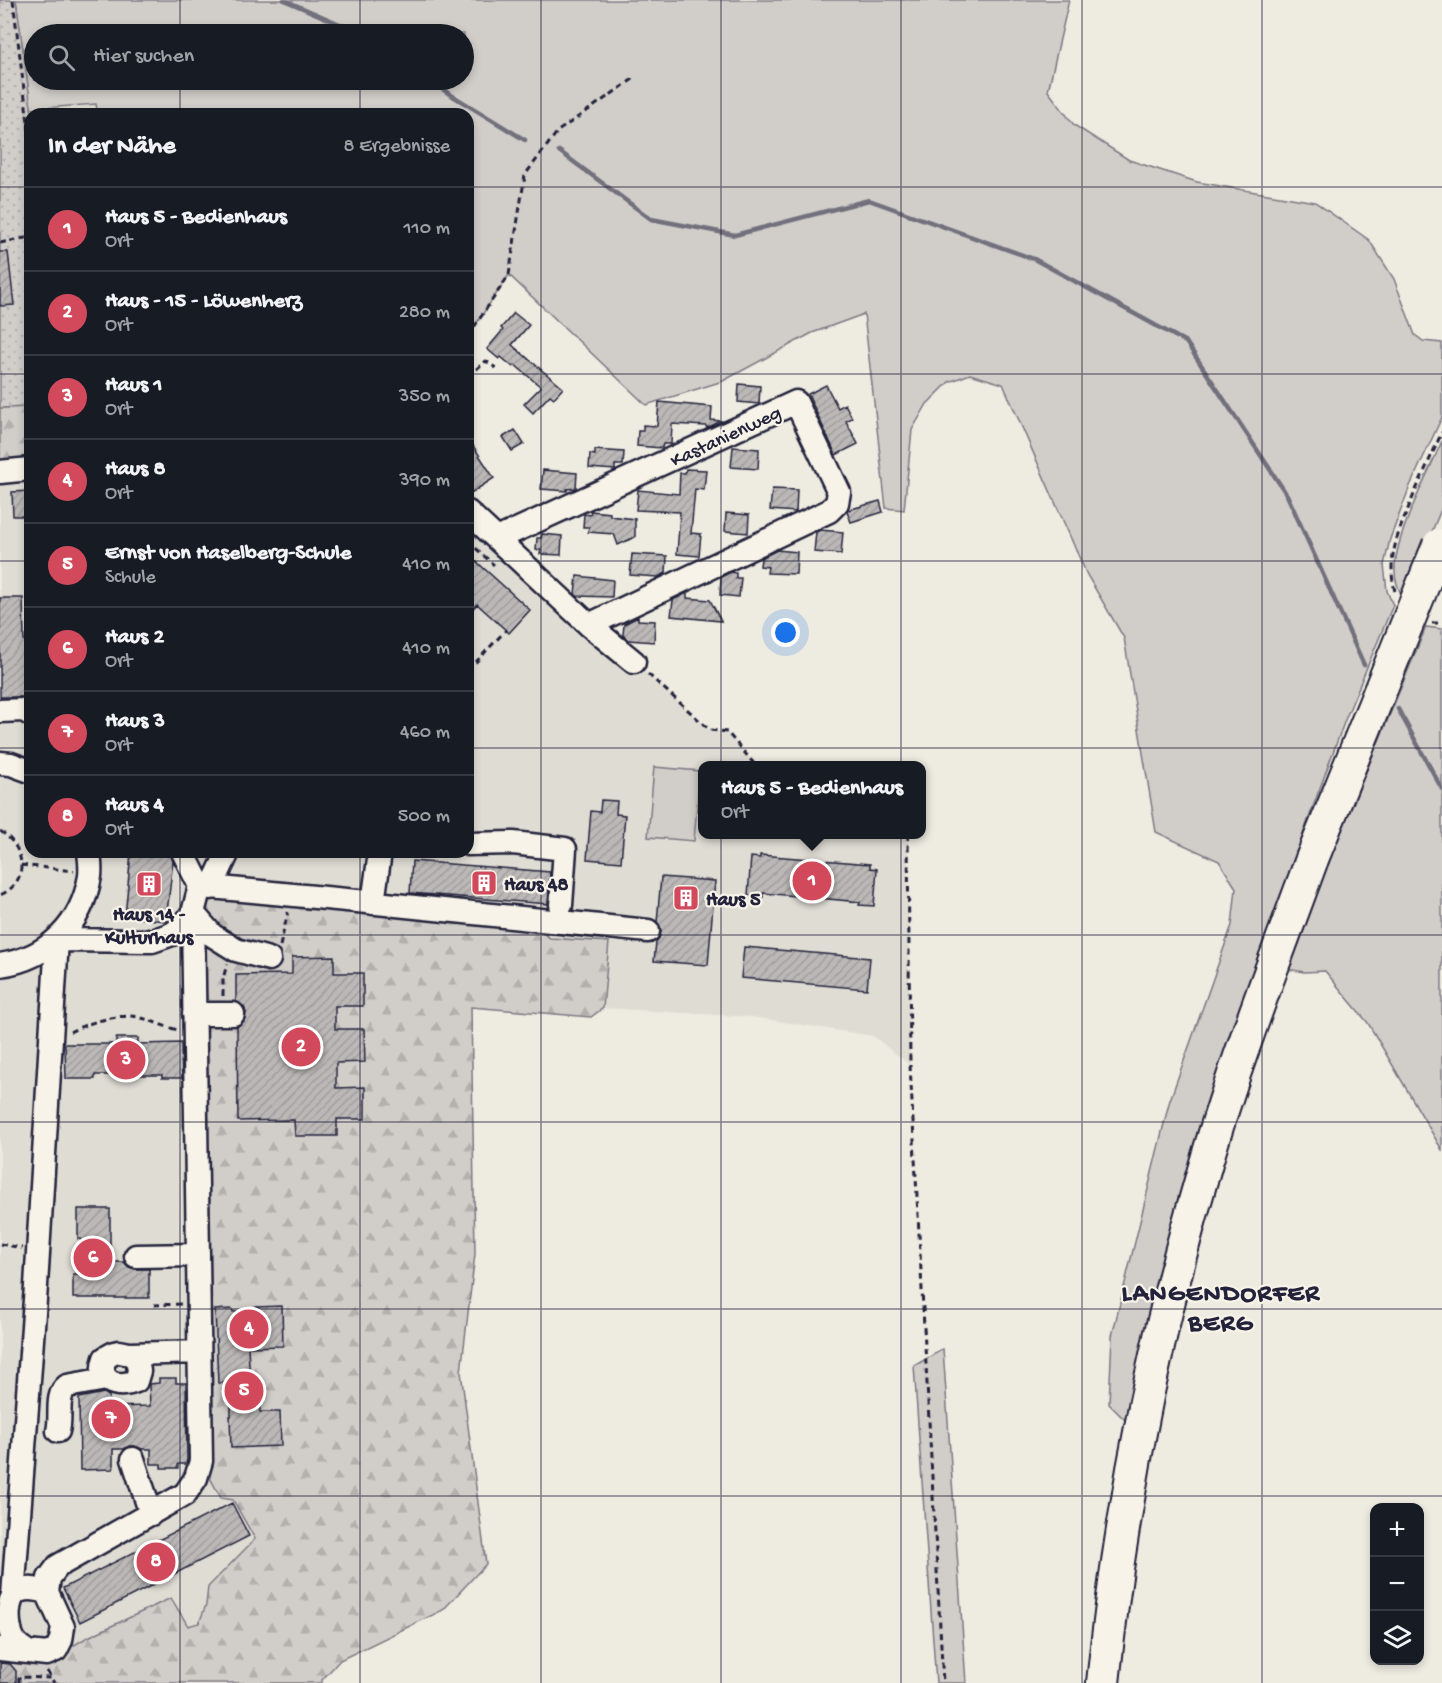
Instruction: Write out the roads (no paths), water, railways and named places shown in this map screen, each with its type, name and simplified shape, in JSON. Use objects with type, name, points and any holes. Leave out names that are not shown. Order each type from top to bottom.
[{"type":"highway","points":[[1103,1683],[1117,1570],[1140,1429],[1179,1258],[1206,1162],[1238,1063],[1312,859],[1441,542]]},
{"type":"street","name":"Kastanienweg","points":[[497,538],[796,402],[839,492],[837,503],[829,511],[589,625]]},
{"type":"street","points":[[0,472],[24,470]]},
{"type":"street","points":[[474,520],[497,538],[589,625],[634,662]]},
{"type":"street","points":[[0,711],[24,710]]},
{"type":"street","points":[[0,763],[24,768]]},
{"type":"street","points":[[474,844],[513,843],[565,849],[561,904]]},
{"type":"street","points":[[187,858],[206,887]]},
{"type":"street","points":[[57,940],[152,940],[172,934],[193,913],[224,858]]},
{"type":"street","points":[[365,902],[367,858]]},
{"type":"street","points":[[365,902],[378,858]]},
{"type":"street","points":[[0,965],[15,963],[37,954],[57,940],[74,921],[85,898],[90,862]]},
{"type":"street","points":[[206,887],[648,931]]},
{"type":"street","points":[[193,913],[212,934],[236,950],[270,959]]},
{"type":"street","points":[[57,940],[28,1400],[13,1596],[3,1636],[28,1652],[47,1654],[56,1650],[61,1640],[63,1627],[47,1592],[49,1578],[58,1566],[185,1494],[196,1478],[201,1461],[193,913]]},
{"type":"street","points":[[194,1024],[228,1014]]},
{"type":"street","points":[[136,1256],[198,1256]]},
{"type":"street","points":[[58,1431],[60,1393],[63,1388],[106,1379],[102,1370],[105,1358],[114,1353],[199,1352]]},
{"type":"street","points":[[133,1459],[151,1514]]},
{"type":"street","points":[[13,1596],[18,1591],[31,1588],[47,1592]]},
{"type":"waterway","points":[[284,0],[340,24]]},
{"type":"waterway","points":[[444,90],[473,108]]},
{"type":"waterway","points":[[474,109],[525,140]]},
{"type":"waterway","points":[[559,151],[651,219],[735,235],[869,200],[1034,259],[1186,342],[1287,495],[1364,665]]},
{"type":"waterway","points":[[1398,709],[1442,789]]},
{"type":"place","name":"Haus 5 - Bedienhaus","points":[[812,881]]},
{"type":"place","name":"Haus 48","points":[[484,883]]},
{"type":"place","name":"Haus 14 - Kulturhaus","points":[[149,884]]},
{"type":"place","name":"Haus 5","points":[[686,898]]},
{"type":"place","name":"Haus - 15 - Löwenherz","points":[[301,1047]]},
{"type":"place","name":"Haus 1","points":[[126,1060]]},
{"type":"place","name":"Haus 2","points":[[93,1258]]},
{"type":"place","name":"Haus 8","points":[[249,1329]]},
{"type":"place","name":"Ernst von Haselberg-Schule","points":[[244,1391]]},
{"type":"place","name":"Haus 3","points":[[111,1419]]},
{"type":"place","name":"Haus 4","points":[[156,1562]]},
{"type":"district","name":"LANGENDORFER BERG","points":[[1221,1306]]}]
